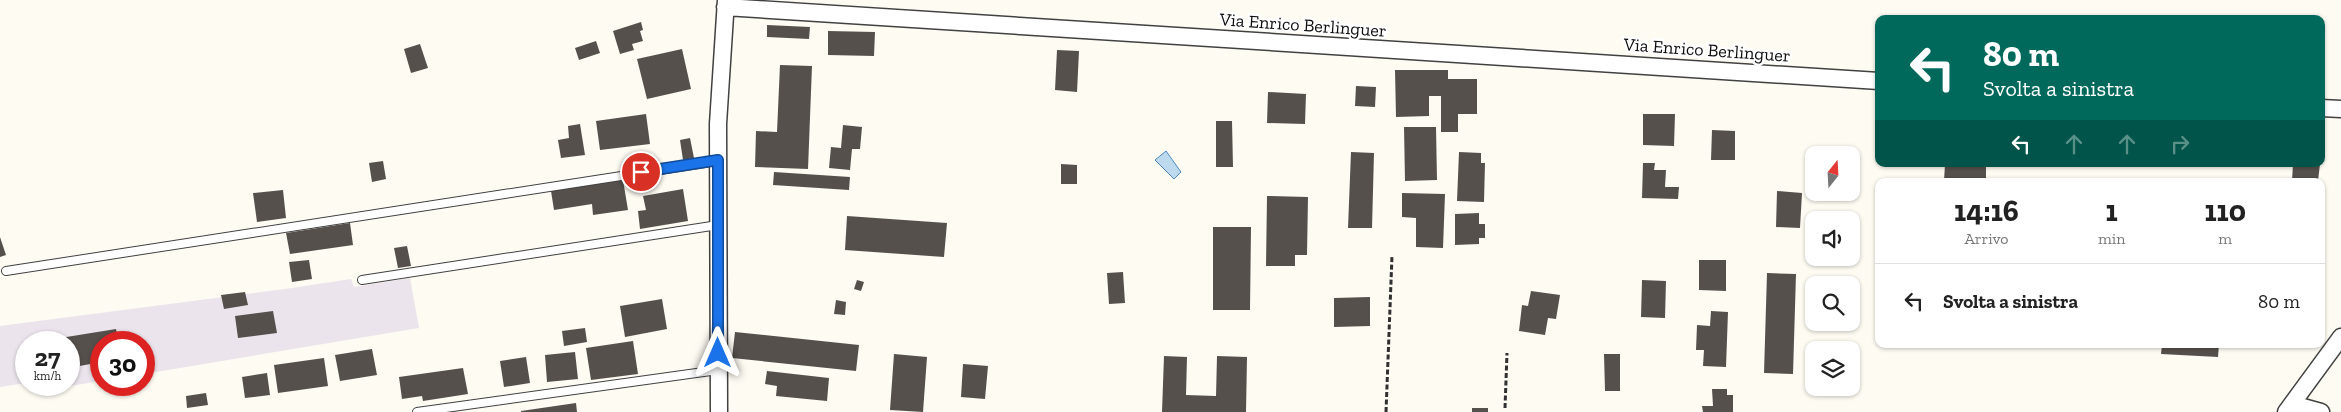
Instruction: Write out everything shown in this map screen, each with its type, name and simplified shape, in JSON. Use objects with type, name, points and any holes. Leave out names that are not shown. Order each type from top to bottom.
[{"type":"street","name":"Via Enrico Berlinguer","points":[[725,3],[1875,81]]},
{"type":"street","points":[[719,412],[718,160],[725,3]]},
{"type":"street","points":[[2325,108],[2341,109]]},
{"type":"street","points":[[2321,412],[2289,408],[2341,337]]},
{"type":"lane","points":[[6,271],[718,160]]},
{"type":"lane","points":[[362,280],[718,225]]},
{"type":"lane","points":[[417,412],[718,370]]},
{"type":"path","points":[[1386,412],[1392,256]]},
{"type":"path","points":[[1505,408],[1507,353]]},
{"type":"shaded area","points":[[410,278],[419,328],[155,372],[155,331],[90,331],[90,383],[80,384],[80,331],[15,331],[15,385],[0,387],[0,326],[351,279],[354,287]]},
{"type":"water","points":[[1166,151],[1181,172],[1174,179],[1155,160]]},
{"type":"building","points":[[641,22],[643,30],[640,31],[643,41],[632,44],[634,50],[620,54],[613,31]]},
{"type":"building","points":[[767,25],[810,27],[809,39],[767,37]]},
{"type":"building","points":[[828,31],[875,32],[874,56],[828,55]]},
{"type":"building","points":[[596,41],[600,53],[579,60],[575,48]]},
{"type":"building","points":[[420,44],[428,68],[411,73],[404,49]]},
{"type":"building","points":[[682,49],[691,89],[647,99],[637,59]]},
{"type":"building","points":[[1057,50],[1079,51],[1077,92],[1055,90]]},
{"type":"building","points":[[780,65],[812,66],[808,169],[755,167],[756,131],[777,132]]},
{"type":"building","points":[[1395,70],[1448,70],[1448,79],[1477,79],[1477,114],[1458,114],[1458,132],[1441,132],[1441,96],[1429,96],[1429,116],[1396,117]]},
{"type":"building","points":[[1356,86],[1376,87],[1375,107],[1355,106]]},
{"type":"building","points":[[1268,92],[1306,94],[1305,124],[1267,123]]},
{"type":"building","points":[[646,114],[650,144],[600,150],[596,121]]},
{"type":"building","points":[[1643,114],[1675,114],[1674,146],[1643,145]]},
{"type":"building","points":[[1216,121],[1232,121],[1233,167],[1216,167]]},
{"type":"building","points":[[580,124],[585,155],[561,158],[558,140],[569,138],[568,126]]},
{"type":"building","points":[[843,125],[862,127],[860,149],[852,149],[850,170],[829,168],[831,147],[841,148]]},
{"type":"building","points":[[1404,127],[1436,127],[1437,180],[1405,181]]},
{"type":"building","points":[[1712,130],[1735,131],[1735,160],[1711,160]]},
{"type":"building","points":[[690,138],[694,158],[683,160],[680,140]]},
{"type":"building","points":[[1351,152],[1374,153],[1372,228],[1348,228]]},
{"type":"building","points":[[1459,152],[1481,153],[1481,163],[1485,163],[1484,202],[1457,201]]},
{"type":"building","points":[[383,161],[386,179],[372,182],[369,163]]},
{"type":"building","points":[[1643,163],[1655,163],[1654,170],[1666,170],[1665,187],[1679,187],[1678,199],[1642,198]]},
{"type":"building","points":[[1061,164],[1077,165],[1077,184],[1061,184]]},
{"type":"building","points":[[1945,167],[1986,167],[1986,178],[1944,178]]},
{"type":"building","points":[[2293,167],[2320,167],[2318,178],[2292,178]]},
{"type":"building","points":[[774,172],[850,177],[849,190],[773,185]]},
{"type":"building","points":[[623,180],[628,210],[593,215],[592,204],[554,210],[551,191]]},
{"type":"building","points":[[683,189],[688,221],[640,229],[638,211],[646,210],[643,196]]},
{"type":"building","points":[[283,190],[286,218],[257,222],[253,193]]},
{"type":"building","points":[[1777,191],[1802,193],[1800,228],[1776,227]]},
{"type":"building","points":[[1402,193],[1445,194],[1443,248],[1416,247],[1416,218],[1402,217]]},
{"type":"building","points":[[1267,196],[1308,197],[1307,255],[1295,255],[1295,266],[1266,266]]},
{"type":"building","points":[[1479,213],[1479,224],[1485,224],[1485,238],[1479,238],[1479,244],[1455,245],[1455,214]]},
{"type":"building","points":[[847,216],[947,223],[944,257],[845,250]]},
{"type":"building","points":[[350,223],[353,245],[290,254],[286,233]]},
{"type":"building","points":[[1213,227],[1251,227],[1250,310],[1213,310]]},
{"type":"building","points":[[0,237],[6,255],[0,257]]},
{"type":"building","points":[[407,246],[411,266],[398,268],[394,248]]},
{"type":"building","points":[[309,260],[312,279],[292,282],[289,262]]},
{"type":"building","points":[[1699,260],[1726,260],[1726,291],[1699,290]]},
{"type":"building","points":[[1123,272],[1125,303],[1109,304],[1107,273]]},
{"type":"building","points":[[1767,273],[1796,274],[1793,374],[1764,373]]},
{"type":"building","points":[[857,280],[864,282],[861,291],[854,289]]},
{"type":"building","points":[[1642,280],[1666,281],[1665,318],[1641,317]]},
{"type":"building","points":[[1531,291],[1560,295],[1556,319],[1548,318],[1545,335],[1519,331],[1522,305],[1528,306]]},
{"type":"building","points":[[245,292],[248,305],[224,309],[221,295]]},
{"type":"building","points":[[1370,297],[1370,326],[1334,327],[1334,298]]},
{"type":"building","points":[[662,299],[667,329],[625,337],[620,306]]},
{"type":"building","points":[[836,300],[846,302],[845,315],[834,314]]},
{"type":"building","points":[[273,311],[277,333],[238,338],[235,316]]},
{"type":"building","points":[[1711,311],[1728,312],[1726,367],[1703,366],[1704,350],[1696,350],[1697,325],[1710,326]]},
{"type":"building","points":[[585,328],[587,342],[564,346],[562,331]]},
{"type":"building","points":[[735,332],[859,345],[856,371],[732,358]]},
{"type":"building","points":[[90,333],[90,364],[80,366],[80,335]]},
{"type":"building","points":[[633,341],[638,374],[591,380],[586,348]]},
{"type":"building","points":[[2162,348],[2219,348],[2218,357],[2161,354]]},
{"type":"building","points":[[372,349],[377,375],[340,381],[335,355]]},
{"type":"building","points":[[575,352],[578,379],[547,382],[545,355]]},
{"type":"building","points":[[894,354],[927,357],[923,412],[890,410]]},
{"type":"building","points":[[1604,354],[1620,354],[1620,391],[1605,391]]},
{"type":"building","points":[[1164,356],[1187,357],[1186,395],[1216,396],[1217,356],[1247,357],[1246,412],[1162,412]]},
{"type":"building","points":[[526,357],[530,383],[504,387],[500,361]]},
{"type":"building","points":[[324,358],[328,386],[278,393],[274,365]]},
{"type":"building","points":[[963,364],[988,366],[985,399],[961,397]]},
{"type":"building","points":[[463,368],[468,394],[423,401],[422,396],[402,399],[399,377]]},
{"type":"building","points":[[767,371],[829,378],[827,401],[776,396],[777,386],[765,384]]},
{"type":"building","points":[[267,373],[270,395],[245,398],[242,377]]},
{"type":"building","points":[[1712,389],[1727,389],[1727,395],[1733,395],[1733,412],[1703,412],[1702,406],[1713,406]]},
{"type":"building","points":[[206,393],[208,405],[187,408],[186,396]]},
{"type":"building","points":[[576,403],[577,412],[521,412],[521,411]]},
{"type":"building","points":[[1472,408],[1488,408],[1488,412],[1472,412]]},
{"type":"route","points":[[641,172],[718,160],[718,353]]}]
